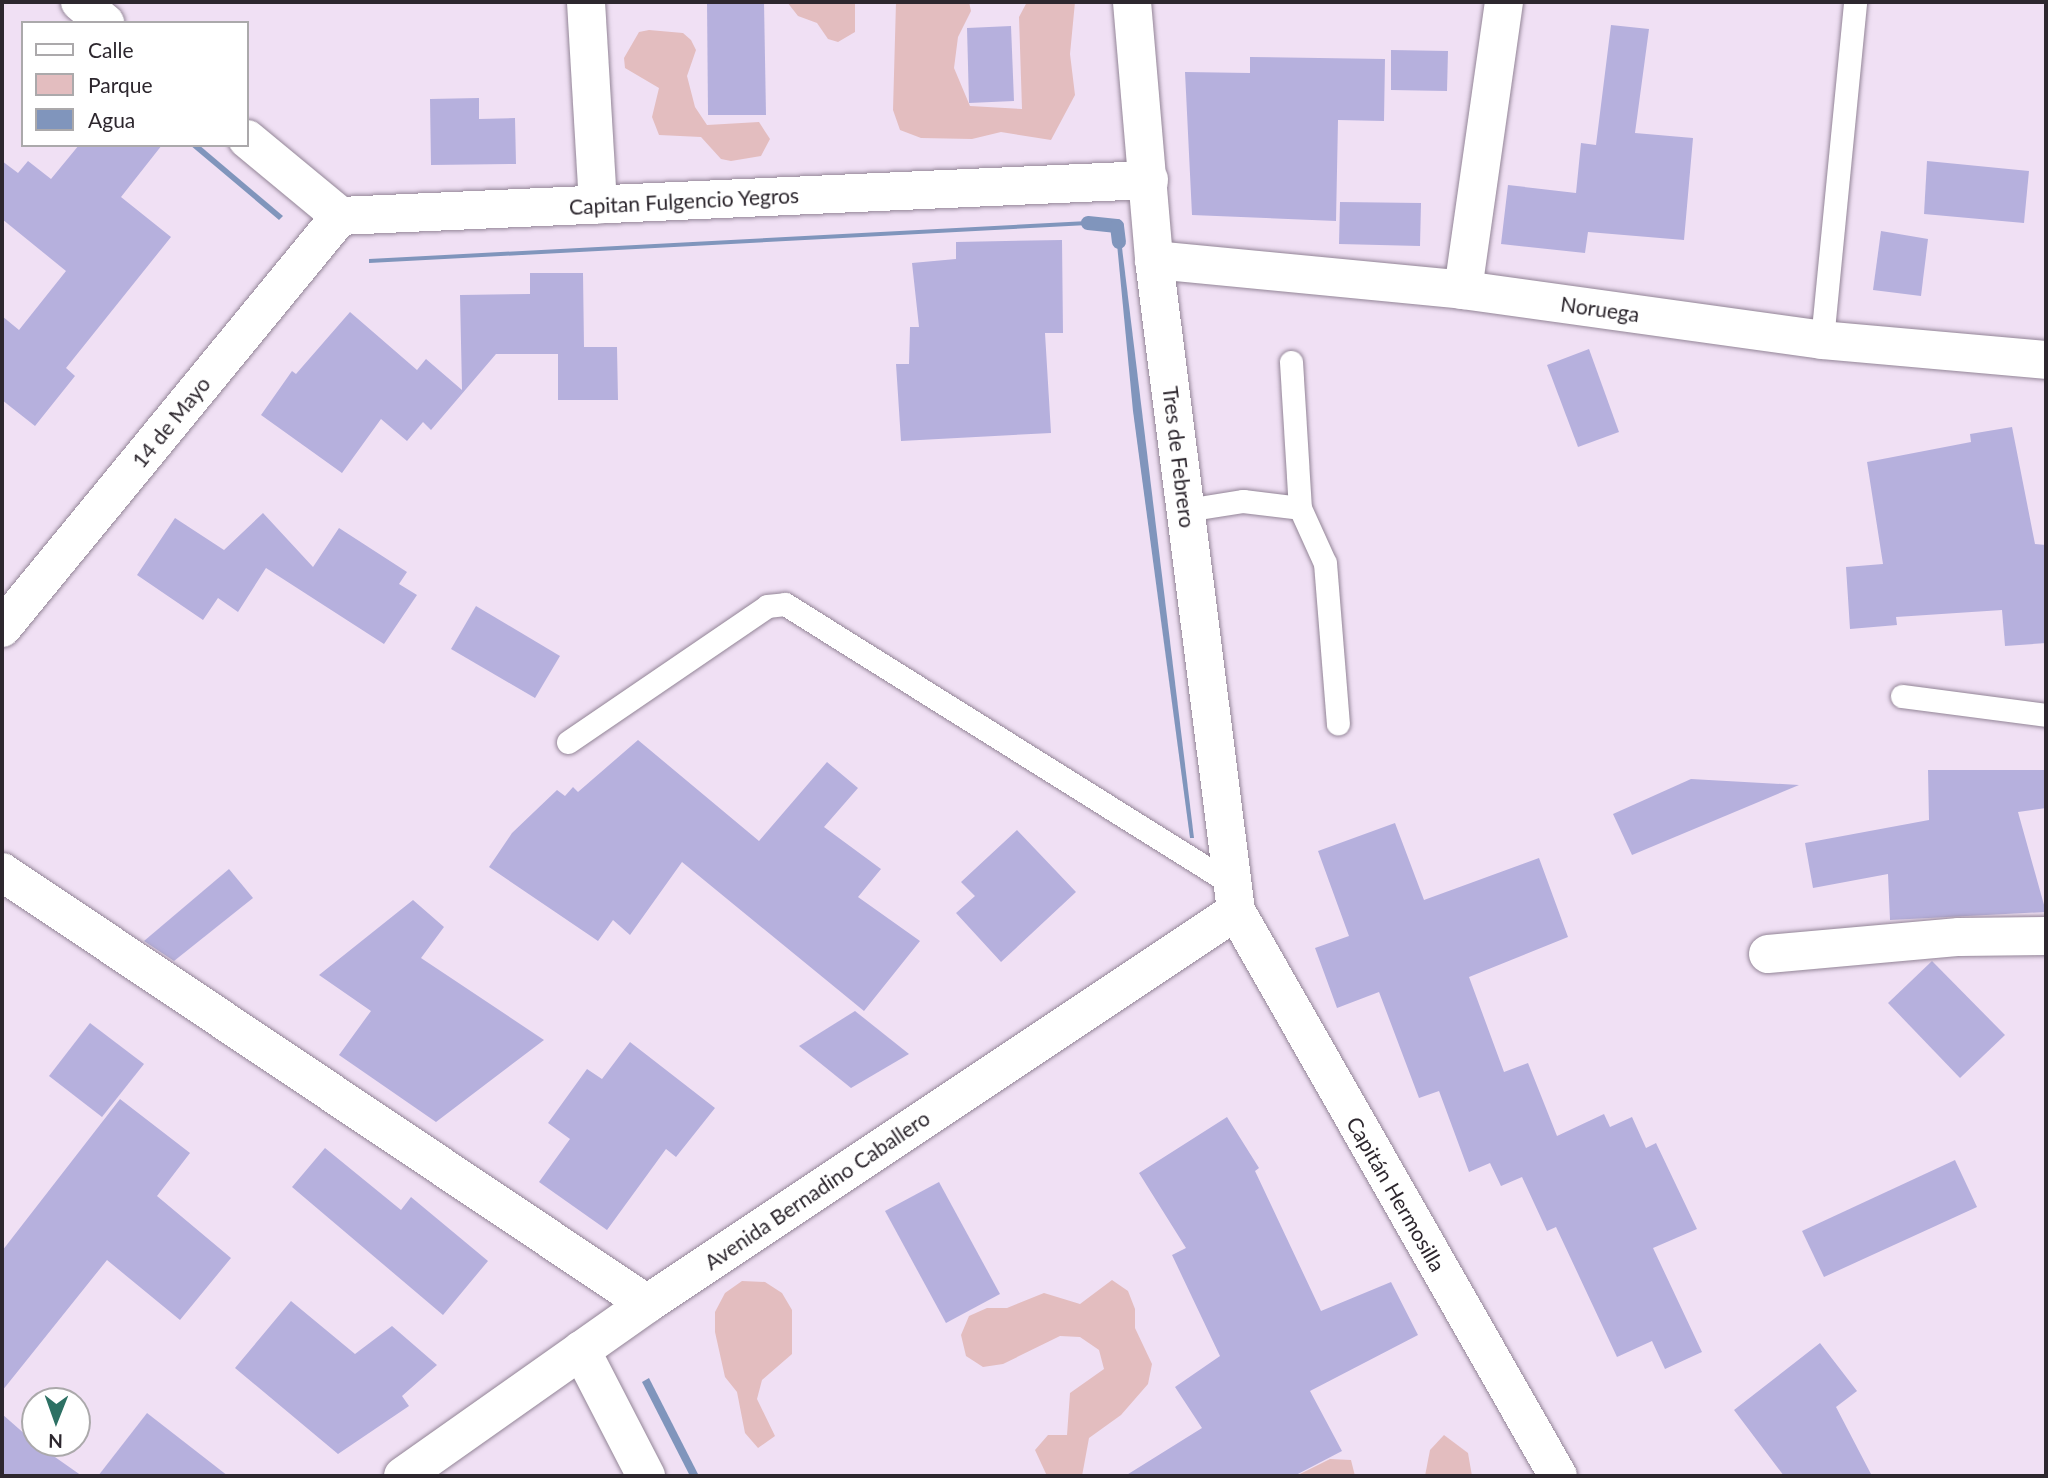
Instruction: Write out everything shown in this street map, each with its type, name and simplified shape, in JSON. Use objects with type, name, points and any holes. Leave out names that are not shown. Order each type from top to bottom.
[{"type":"street","points":[[80,2],[104,21]]},
{"type":"street","points":[[586,2],[598,205]]},
{"type":"street","name":"Tres de Febrero","points":[[1132,2],[1154,260],[1234,897]]},
{"type":"street","points":[[1463,290],[1504,2]]},
{"type":"street","points":[[248,140],[340,216]]},
{"type":"street","name":"Capitan Fulgencio Yegros","points":[[340,216],[1149,180]]},
{"type":"street","name":"14 de Mayo","points":[[2,628],[340,216]]},
{"type":"street","name":"Noruega","points":[[1154,260],[1463,290],[1822,340],[2046,360]]},
{"type":"street","points":[[2,872],[647,1304]]},
{"type":"street","name":"Avenida Bernadino Caballero","points":[[403,1476],[1234,897]]},
{"type":"street","name":"Capitán Hermosilla","points":[[1234,897],[1558,1476]]},
{"type":"street","points":[[1768,954],[1959,937],[2046,936]]},
{"type":"street","points":[[581,1350],[646,1476]]},
{"type":"lane","points":[[1822,340],[1855,2]]},
{"type":"lane","points":[[1291,362],[1300,508],[1325,563],[1338,723]]},
{"type":"lane","points":[[1186,510],[1242,500],[1300,508]]},
{"type":"lane","points":[[568,742],[767,606],[785,604],[1234,897]]},
{"type":"lane","points":[[1902,696],[2046,715]]},
{"type":"green space","points":[[787,2],[855,2],[855,32],[838,42],[828,39],[817,23],[798,16]]},
{"type":"green space","points":[[896,2],[969,2],[971,11],[958,37],[954,68],[970,106],[1022,109],[1019,17],[1027,2],[1075,2],[1070,54],[1075,95],[1051,140],[1001,132],[972,139],[921,138],[900,130],[893,110]]},
{"type":"green space","points":[[649,30],[683,33],[691,40],[696,50],[687,76],[695,107],[707,125],[759,122],[770,139],[761,156],[731,161],[721,159],[701,137],[659,135],[652,117],[659,88],[625,68],[624,58],[639,32]]},
{"type":"green space","points":[[1112,1280],[1128,1291],[1135,1309],[1135,1328],[1152,1364],[1148,1384],[1121,1415],[1089,1438],[1082,1476],[1047,1476],[1035,1450],[1048,1435],[1067,1435],[1070,1393],[1104,1369],[1099,1350],[1080,1337],[1060,1336],[1003,1364],[983,1367],[966,1356],[961,1335],[969,1316],[987,1308],[1007,1308],[1044,1293],[1080,1304]]},
{"type":"green space","points":[[742,1281],[765,1282],[782,1293],[792,1310],[792,1354],[762,1380],[757,1399],[775,1436],[758,1448],[745,1433],[737,1392],[725,1377],[715,1332],[715,1312],[725,1293]]},
{"type":"green space","points":[[1444,1435],[1468,1453],[1472,1476],[1425,1476],[1430,1450]]},
{"type":"green space","points":[[1330,1459],[1351,1460],[1355,1476],[1296,1476]]},
{"type":"water","points":[[192,147],[201,147],[283,216],[279,220]]},
{"type":"water","points":[[1107,220],[1107,224],[369,263],[369,259]]},
{"type":"water","points":[[1115,223],[1119,223],[1194,838],[1190,838],[1133,411]]},
{"type":"water","points":[[649,1378],[699,1476],[690,1476],[642,1382]]},
{"type":"building","points":[[707,2],[764,2],[766,115],[708,115]]},
{"type":"building","points":[[1611,25],[1649,29],[1635,133],[1693,138],[1684,240],[1588,232],[1585,253],[1501,244],[1508,185],[1576,193],[1581,143],[1596,145]]},
{"type":"building","points":[[1011,26],[1014,101],[969,103],[967,28]]},
{"type":"building","points":[[1391,50],[1448,51],[1447,91],[1391,90]]},
{"type":"building","points":[[1250,57],[1385,59],[1384,121],[1338,120],[1336,221],[1192,215],[1185,72],[1250,73]]},
{"type":"building","points":[[479,98],[479,119],[515,118],[516,164],[431,165],[430,99]]},
{"type":"building","points":[[77,147],[160,147],[121,197],[171,237],[66,368],[75,376],[35,426],[2,400],[2,316],[19,330],[66,271],[2,219],[2,161],[18,173],[28,161],[51,179]]},
{"type":"building","points":[[1927,161],[2029,171],[2024,223],[1924,214]]},
{"type":"building","points":[[1340,202],[1421,203],[1420,246],[1339,244]]},
{"type":"building","points":[[1881,231],[1928,239],[1921,296],[1873,290]]},
{"type":"building","points":[[1062,240],[1063,333],[1045,333],[1051,433],[901,441],[896,364],[909,364],[910,327],[919,327],[912,263],[956,259],[956,242]]},
{"type":"building","points":[[530,273],[583,273],[584,347],[617,347],[618,400],[558,400],[558,354],[496,354],[431,430],[423,422],[407,441],[381,419],[342,473],[261,415],[292,371],[296,374],[350,312],[417,370],[426,359],[462,390],[460,295],[530,294]]},
{"type":"building","points":[[1589,349],[1619,432],[1578,447],[1547,365]]},
{"type":"building","points":[[2012,427],[2035,544],[2046,545],[2046,643],[2005,646],[2002,610],[1896,617],[1897,625],[1850,629],[1846,567],[1883,564],[1867,462],[1971,442],[1970,434]]},
{"type":"building","points":[[263,513],[313,567],[339,528],[407,572],[399,584],[417,595],[384,644],[266,568],[238,612],[218,598],[203,620],[137,575],[175,518],[224,550]]},
{"type":"building","points":[[476,606],[560,656],[535,698],[451,649]]},
{"type":"building","points":[[638,740],[759,841],[827,762],[858,788],[824,827],[881,869],[858,897],[920,941],[864,1011],[682,862],[630,935],[613,920],[598,941],[489,867],[512,833],[557,790],[565,796],[573,787],[578,792]]},
{"type":"building","points":[[1928,770],[2046,770],[2046,808],[2018,812],[2046,912],[1890,920],[1888,874],[1813,888],[1805,843],[1929,820]]},
{"type":"building","points":[[1691,779],[1799,785],[1632,855],[1613,814]]},
{"type":"building","points":[[1395,823],[1424,900],[1539,858],[1568,937],[1469,977],[1504,1072],[1528,1063],[1557,1136],[1604,1114],[1610,1127],[1632,1117],[1646,1148],[1656,1143],[1697,1229],[1653,1248],[1702,1352],[1665,1369],[1652,1341],[1617,1357],[1556,1227],[1547,1231],[1522,1177],[1501,1186],[1490,1163],[1469,1172],[1439,1091],[1419,1098],[1379,992],[1337,1008],[1315,948],[1349,936],[1318,851]]},
{"type":"building","points":[[1017,830],[1076,892],[1001,962],[956,913],[975,896],[961,882]]},
{"type":"building","points":[[229,869],[253,898],[174,961],[144,941]]},
{"type":"building","points":[[413,900],[444,927],[421,958],[544,1040],[436,1122],[339,1055],[371,1011],[319,975]]},
{"type":"building","points":[[1932,961],[2005,1035],[1960,1078],[1888,1003]]},
{"type":"building","points":[[855,1011],[909,1054],[851,1088],[799,1046]]},
{"type":"building","points":[[90,1023],[144,1064],[102,1117],[49,1076]]},
{"type":"building","points":[[630,1042],[715,1108],[676,1157],[666,1149],[607,1230],[539,1182],[570,1139],[548,1123],[587,1069],[602,1079]]},
{"type":"building","points":[[120,1099],[190,1153],[157,1196],[231,1258],[180,1320],[107,1260],[2,1391],[2,1251]]},
{"type":"building","points":[[1227,1117],[1259,1168],[1255,1171],[1321,1311],[1391,1282],[1418,1335],[1310,1391],[1342,1451],[1294,1476],[1125,1476],[1202,1428],[1175,1387],[1220,1356],[1172,1255],[1186,1248],[1139,1173]]},
{"type":"building","points":[[325,1148],[401,1210],[411,1197],[488,1261],[443,1315],[292,1187]]},
{"type":"building","points":[[1955,1160],[1977,1207],[1824,1277],[1802,1231]]},
{"type":"building","points":[[939,1182],[1000,1294],[946,1323],[885,1211]]},
{"type":"building","points":[[291,1301],[355,1354],[392,1326],[437,1365],[402,1396],[409,1406],[338,1454],[235,1368]]},
{"type":"building","points":[[1820,1343],[1857,1391],[1836,1407],[1872,1476],[1784,1476],[1734,1410]]},
{"type":"building","points":[[147,1413],[228,1476],[98,1476]]},
{"type":"building","points":[[2,1414],[21,1431],[21,1457],[55,1457],[82,1476],[2,1476]]},
{"type":"waterway","points":[[1088,223],[1117,226],[1119,242]]}]
